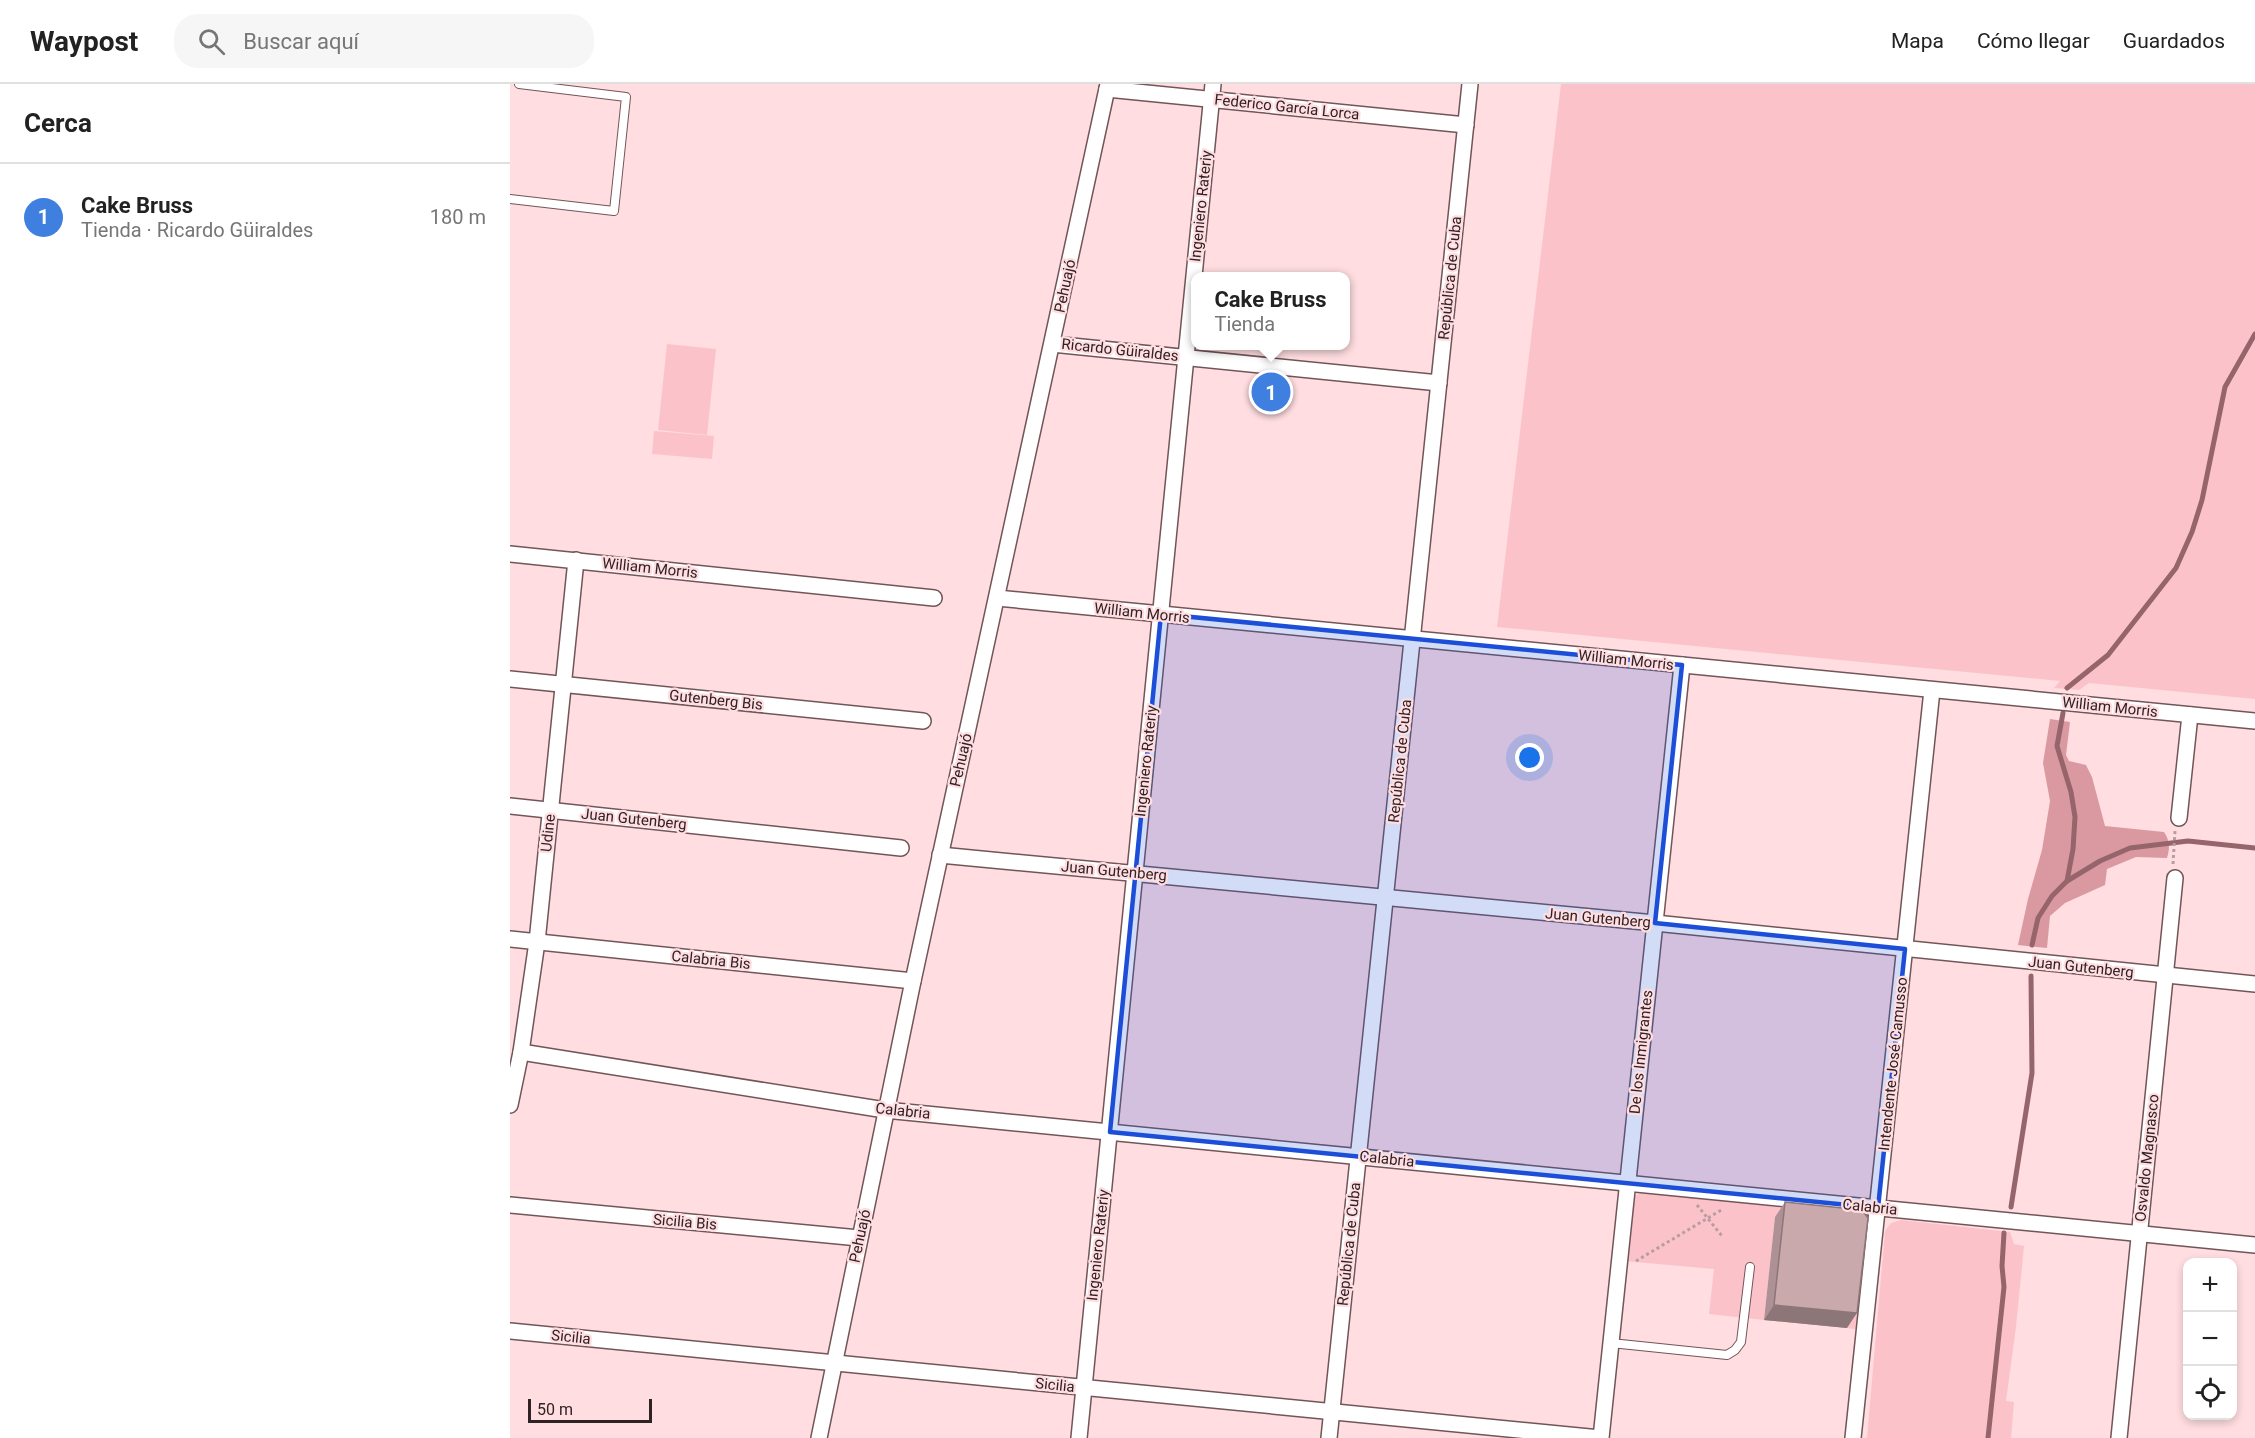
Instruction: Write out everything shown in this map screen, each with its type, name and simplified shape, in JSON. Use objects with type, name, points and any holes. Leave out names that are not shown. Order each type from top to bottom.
[{"type":"street","name":"República de Cuba","points":[[1329,1438],[1470,84]]},
{"type":"street","name":"Federico García Lorca","points":[[1108,86],[1213,92],[1466,125]]},
{"type":"street","name":"Pehuajó","points":[[819,1438],[885,1110],[1108,86]]},
{"type":"street","name":"Ingeniero Rateriy","points":[[1195,272],[1213,92]]},
{"type":"street","name":"Ingeniero Rateriy","points":[[1079,1438],[1191,308]]},
{"type":"street","name":"Ricardo Güiraldes","points":[[1052,344],[1439,383]]},
{"type":"street","name":"William Morris","points":[[510,554],[934,598]]},
{"type":"street","name":"Udine","points":[[510,1105],[521,1052],[537,942],[576,560]]},
{"type":"street","name":"William Morris","points":[[997,598],[2255,721]]},
{"type":"street","name":"De los Inmigrantes","points":[[1601,1438],[1682,665]]},
{"type":"street","name":"Gutenberg Bis","points":[[510,679],[923,721]]},
{"type":"street","name":"Intendente José Camusso","points":[[1853,1438],[1932,690]]},
{"type":"street","points":[[2179,818],[2190,715]]},
{"type":"street","name":"Juan Gutenberg","points":[[510,806],[901,848]]},
{"type":"street","name":"Juan Gutenberg","points":[[940,855],[1655,923],[2255,984]]},
{"type":"street","name":"Osvaldo Magnasco","points":[[2119,1438],[2175,878]]},
{"type":"street","name":"Calabria Bis","points":[[510,939],[913,981]]},
{"type":"street","name":"Calabria","points":[[521,1052],[885,1110],[2255,1245]]},
{"type":"street","name":"Sicilia Bis","points":[[510,1205],[860,1238]]},
{"type":"street","name":"Sicilia","points":[[510,1331],[1601,1438]]},
{"type":"lane","points":[[510,199],[614,211],[626,97],[519,84]]},
{"type":"lane","points":[[1611,1343],[1727,1355],[1741,1342],[1750,1266]]},
{"type":"path","points":[[2174,838],[2174,847]]},
{"type":"path","points":[[1683,1189],[1722,1236]]},
{"type":"path","points":[[1636,1263],[1707,1217],[1728,1208]]},
{"type":"highlighted area","points":[[1161,614],[1682,665],[1655,923],[1905,949],[1878,1208],[1110,1132]]},
{"type":"shaded area","points":[[1561,84],[2255,84],[2255,699],[2089,683],[2079,690],[2054,688],[2060,681],[1497,627]]},
{"type":"shaded area","points":[[667,344],[716,349],[707,435],[658,430]]},
{"type":"shaded area","points":[[654,431],[714,436],[712,459],[652,454]]},
{"type":"shaded area","points":[[2050,719],[2070,722],[2066,755],[2069,761],[2086,765],[2092,777],[2105,826],[2164,832],[2169,848],[2167,858],[2136,857],[2107,869],[2105,885],[2065,903],[2050,916],[2047,948],[2018,945],[2042,850],[2050,801],[2043,763]]},
{"type":"shaded area","points":[[1643,1192],[1867,1217],[1869,1219],[1861,1330],[1847,1328],[1775,1217],[1764,1320],[1709,1314],[1714,1269],[1624,1261],[1632,1197]]},
{"type":"shaded area","points":[[1901,1220],[2010,1232],[2014,1244],[2024,1246],[2006,1401],[2014,1402],[2011,1438],[1867,1438],[1885,1231],[1891,1223]]},
{"type":"building","points":[[1785,1202],[1862,1210],[1868,1218],[1857,1313],[1774,1305]]},
{"type":"waterway","points":[[2067,688],[2108,655],[2176,568],[2192,532],[2202,500],[2225,387],[2255,334]]},
{"type":"waterway","points":[[2032,945],[2038,918],[2052,896],[2067,881],[2073,849],[2075,817],[2071,792],[2057,746],[2063,713]]},
{"type":"waterway","points":[[2067,881],[2100,861],[2130,848],[2188,841],[2255,848]]},
{"type":"waterway","points":[[2011,1207],[2032,1073],[2031,976]]},
{"type":"waterway","points":[[1988,1438],[2004,1287],[2002,1266],[2004,1233]]},
{"type":"place","name":"Cake Bruss","points":[[1271,392]]}]
